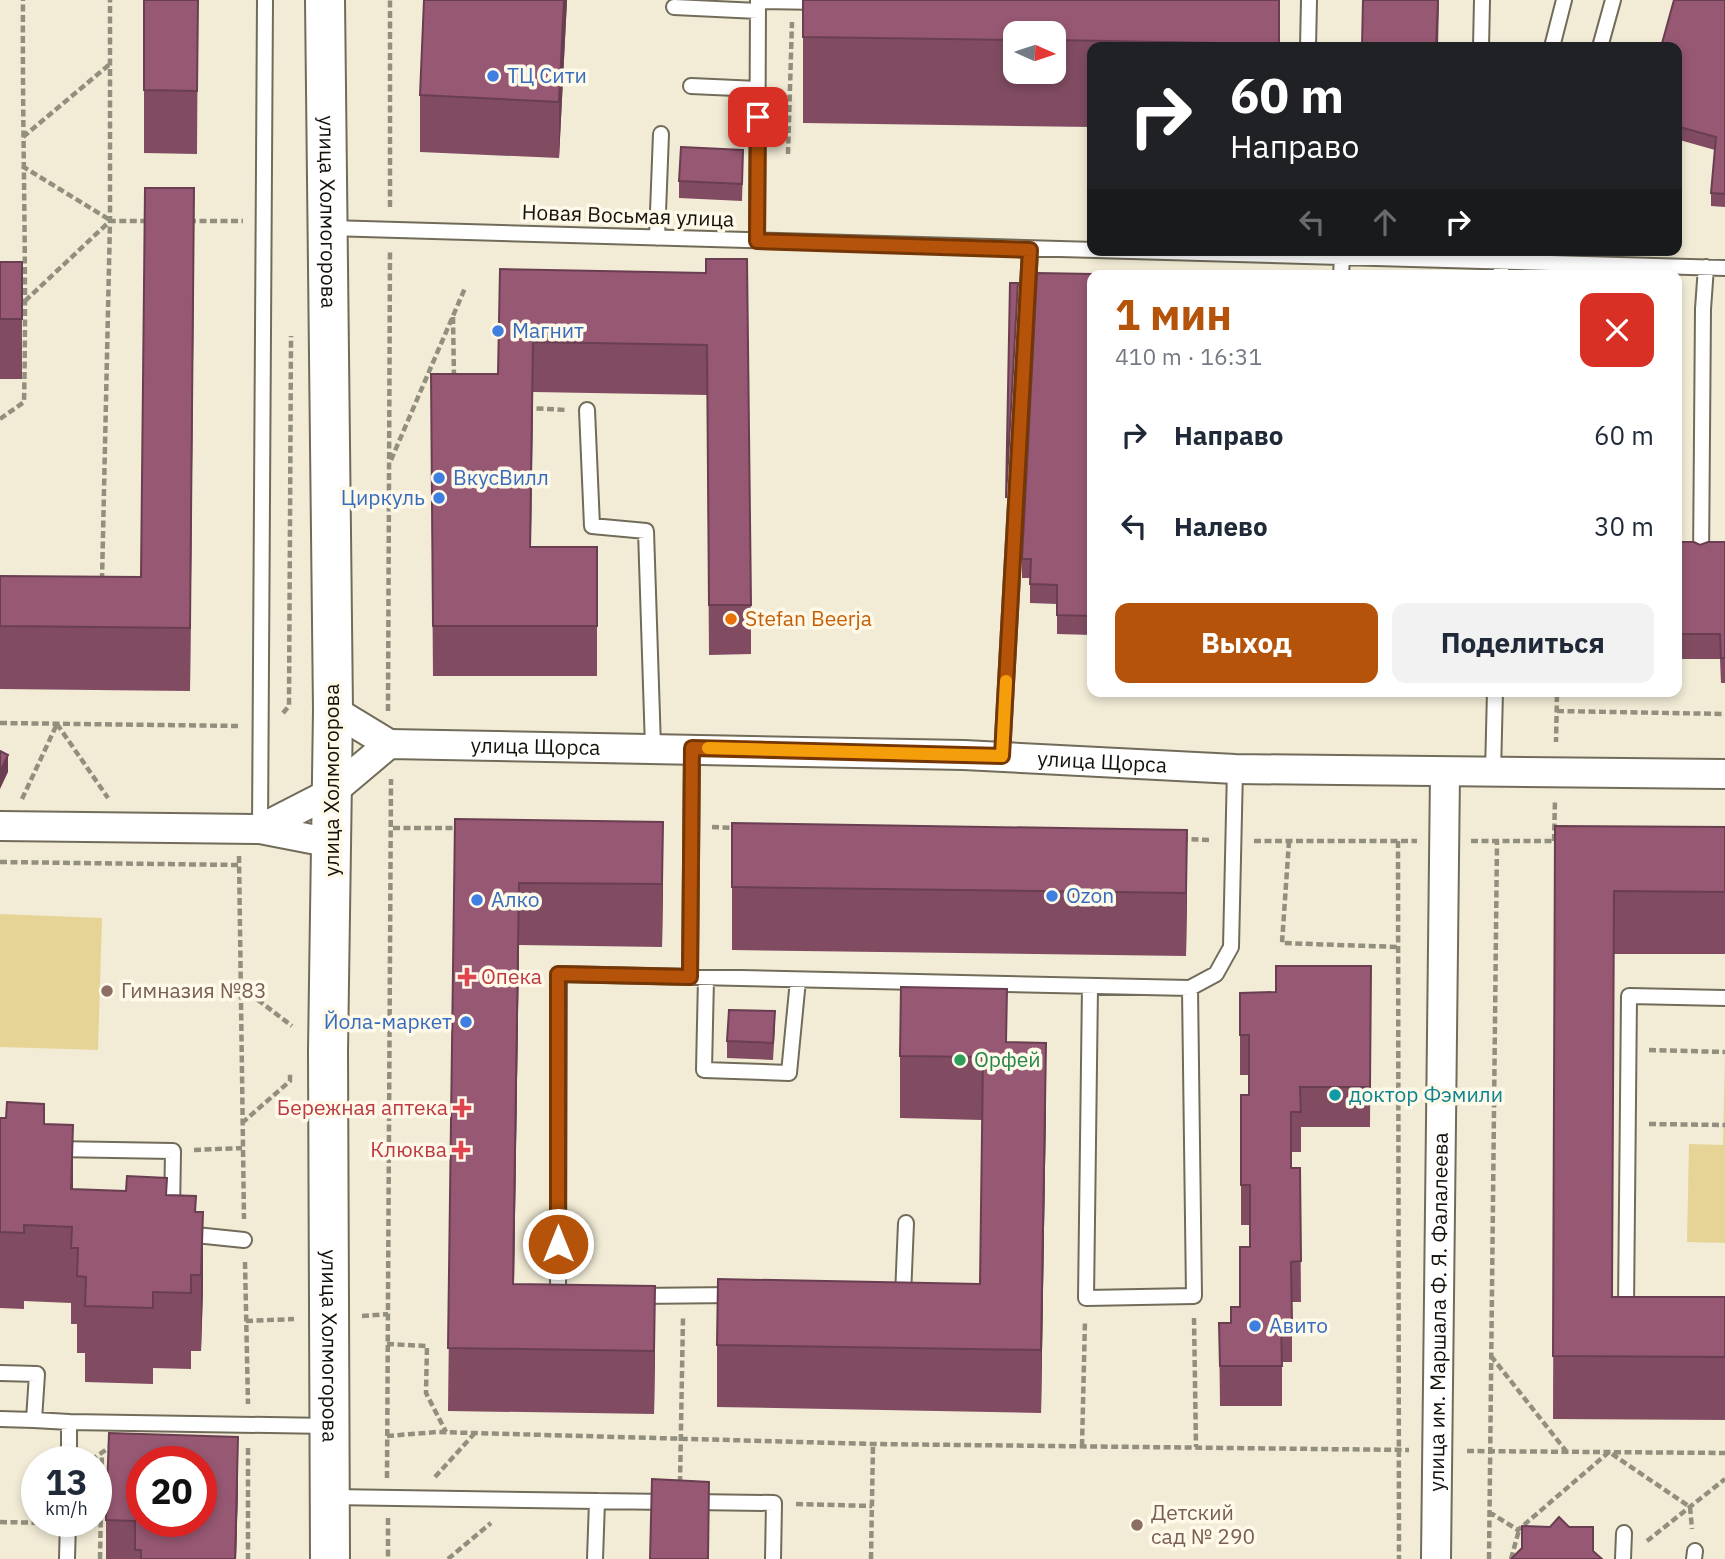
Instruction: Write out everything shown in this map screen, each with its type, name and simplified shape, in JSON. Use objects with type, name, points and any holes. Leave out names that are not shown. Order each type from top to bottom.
[{"type":"main road","name":"улица Холмогорова","points":[[325,0],[333,710],[328,1051],[330,1559]]},
{"type":"street","points":[[260,829],[332,792],[389,744],[333,710]]},
{"type":"street","name":"улица Щорса","points":[[389,744],[653,747],[1002,756],[1235,769],[1725,774]]},
{"type":"street","name":"улица им. Маршала Ф. Я. Фалалеева","points":[[1436,1559],[1445,773]]},
{"type":"street","points":[[5,826],[260,829],[332,843]]},
{"type":"lane","points":[[260,829],[265,0]]},
{"type":"lane","points":[[1308,42],[1309,0]]},
{"type":"lane","points":[[1480,42],[1482,0]]},
{"type":"lane","points":[[1553,42],[1564,0]]},
{"type":"lane","points":[[1601,42],[1613,0]]},
{"type":"lane","points":[[757,241],[758,1],[839,2]]},
{"type":"lane","points":[[674,7],[758,11]]},
{"type":"lane","points":[[691,86],[758,89]]},
{"type":"lane","points":[[657,237],[661,134]]},
{"type":"lane","name":"Новая Восьмая улица","points":[[327,228],[1087,251]]},
{"type":"lane","points":[[1002,756],[1030,250]]},
{"type":"lane","name":"Новая Восьмая улица","points":[[1327,256],[1725,268]]},
{"type":"lane","points":[[1341,270],[1342,258]]},
{"type":"lane","points":[[1701,561],[1703,309],[1706,267]]},
{"type":"lane","points":[[587,411],[592,526],[646,531],[653,747]]},
{"type":"lane","points":[[1493,773],[1495,697]]},
{"type":"lane","points":[[690,977],[692,748]]},
{"type":"lane","points":[[572,1297],[558,1298],[558,974],[1190,988],[1216,974],[1231,947],[1235,769]]},
{"type":"lane","points":[[706,978],[704,1070],[789,1073],[797,979]]},
{"type":"lane","points":[[1090,986],[1086,1298],[1194,1296],[1190,988]]},
{"type":"lane","points":[[1650,1309],[1626,1308],[1629,996],[1725,998]]},
{"type":"lane","points":[[40,1149],[173,1151],[172,1239],[244,1240]]},
{"type":"lane","points":[[890,1296],[904,1296],[906,1223]]},
{"type":"lane","points":[[614,1296],[753,1295]]},
{"type":"lane","points":[[0,1373],[37,1374],[34,1420]]},
{"type":"lane","points":[[0,1419],[330,1426]]},
{"type":"lane","points":[[69,1422],[69,1446]]},
{"type":"lane","points":[[330,1497],[774,1503],[773,1559]]},
{"type":"lane","points":[[595,1559],[597,1501]]},
{"type":"lane","points":[[1623,1559],[1624,1533]]},
{"type":"lane","points":[[67,1559],[68,1537]]},
{"type":"path","points":[[0,419],[24,402],[27,301],[22,166],[23,0]]},
{"type":"path","points":[[102,592],[110,221],[110,0]]},
{"type":"path","points":[[388,1559],[387,1344],[393,828],[389,744],[390,0]]},
{"type":"path","points":[[788,154],[792,17]]},
{"type":"path","points":[[22,138],[110,63]]},
{"type":"path","points":[[22,166],[110,221],[151,221]]},
{"type":"path","points":[[178,221],[245,221],[263,213]]},
{"type":"path","points":[[13,301],[27,301],[110,221]]},
{"type":"path","points":[[389,464],[465,288]]},
{"type":"path","points":[[453,317],[454,380]]},
{"type":"path","points":[[0,723],[239,725],[260,736],[289,706],[291,332]]},
{"type":"path","points":[[521,408],[587,411]]},
{"type":"path","points":[[1557,711],[1725,714]]},
{"type":"path","points":[[5,826],[57,724]]},
{"type":"path","points":[[693,827],[747,828]]},
{"type":"path","points":[[393,828],[461,828]]},
{"type":"path","points":[[1179,839],[1567,841]]},
{"type":"path","points":[[1289,841],[1282,943],[1398,947]]},
{"type":"path","points":[[1398,841],[1399,1559]]},
{"type":"path","points":[[1489,1559],[1497,841]]},
{"type":"path","points":[[0,862],[239,865],[248,1559]]},
{"type":"path","points":[[240,987],[292,1024],[292,1036]]},
{"type":"path","points":[[1628,1049],[1725,1052]]},
{"type":"path","points":[[241,1123],[290,1081],[290,1070]]},
{"type":"path","points":[[1627,1124],[1725,1125]]},
{"type":"path","points":[[173,1151],[242,1148]]},
{"type":"path","points":[[680,1502],[684,1295]]},
{"type":"path","points":[[1194,1296],[1196,1447]]},
{"type":"path","points":[[1082,1446],[1086,1298]]},
{"type":"path","points":[[387,1344],[428,1346],[425,1393],[446,1432]]},
{"type":"path","points":[[1490,1356],[1566,1452]]},
{"type":"path","points":[[387,1436],[446,1432],[873,1444],[1725,1453]]},
{"type":"path","points":[[416,1498],[474,1433]]},
{"type":"path","points":[[871,1559],[873,1444]]},
{"type":"path","points":[[1609,1452],[1690,1507]]},
{"type":"path","points":[[1511,1559],[1518,1530],[1609,1452]]},
{"type":"path","points":[[1646,1542],[1725,1479]]},
{"type":"path","points":[[448,1559],[518,1500]]},
{"type":"path","points":[[774,1503],[872,1506]]},
{"type":"path","points":[[1690,1507],[1694,1555]]},
{"type":"path","points":[[1489,1512],[1518,1530],[1531,1531]]},
{"type":"path","points":[[100,1537],[100,1559]]},
{"type":"shaded area","points":[[0,914],[102,918],[98,1050],[0,1047]]},
{"type":"shaded area","points":[[1725,1052],[1725,1243],[1687,1242],[1689,1144],[1723,1145]]},
{"type":"building","points":[[144,0],[198,0],[197,91],[144,90]]},
{"type":"building","name":"ТЦ Сити","points":[[424,0],[564,0],[559,102],[420,95]]},
{"type":"building","points":[[803,0],[1279,0],[1279,42],[1066,40],[1066,21],[1003,21],[1003,40],[803,37]]},
{"type":"building","points":[[1363,0],[1438,0],[1436,42],[1362,42]]},
{"type":"building","points":[[1674,0],[1725,0],[1725,194],[1711,193],[1716,137],[1682,128],[1682,42],[1662,42]]},
{"type":"building","points":[[681,147],[743,150],[742,184],[679,181]]},
{"type":"building","points":[[145,188],[194,188],[190,628],[0,626],[0,576],[141,577]]},
{"type":"building","points":[[706,259],[747,259],[751,605],[709,605],[707,345],[533,342],[530,547],[597,547],[597,626],[433,626],[431,374],[498,374],[500,269],[706,273]]},
{"type":"building","points":[[0,262],[22,262],[22,319],[0,319]]},
{"type":"building","points":[[1037,273],[1087,274],[1087,616],[1057,615],[1057,585],[1030,584],[1031,559],[1022,559]]},
{"type":"building","points":[[1010,283],[1018,283],[1006,498]]},
{"type":"building","points":[[1682,542],[1700,545],[1725,542],[1725,658],[1721,658],[1720,634],[1682,634]]},
{"type":"building","points":[[0,751],[8,755],[0,772]]},
{"type":"building","points":[[455,819],[663,822],[662,884],[519,883],[513,1284],[655,1286],[654,1351],[448,1348]]},
{"type":"building","points":[[732,823],[1187,830],[1186,893],[732,887]]},
{"type":"building","points":[[1555,826],[1725,827],[1725,892],[1614,891],[1612,1297],[1725,1297],[1725,1357],[1553,1356]]},
{"type":"building","points":[[1276,966],[1371,966],[1370,1087],[1300,1087],[1301,1112],[1291,1112],[1291,1168],[1300,1168],[1301,1261],[1291,1262],[1292,1322],[1281,1322],[1282,1366],[1220,1366],[1219,1323],[1231,1323],[1231,1307],[1240,1307],[1240,1247],[1250,1247],[1250,1185],[1241,1185],[1241,1095],[1249,1095],[1249,1035],[1240,1035],[1240,993],[1276,992]]},
{"type":"building","points":[[901,987],[1007,989],[1006,1042],[1046,1043],[1041,1350],[717,1345],[718,1279],[980,1284],[983,1057],[900,1056]]},
{"type":"building","points":[[729,1010],[775,1011],[773,1043],[727,1041]]},
{"type":"building","points":[[7,1102],[44,1104],[44,1124],[73,1125],[71,1189],[126,1191],[127,1176],[167,1178],[166,1195],[196,1196],[195,1212],[203,1212],[201,1275],[191,1275],[191,1293],[153,1292],[153,1308],[85,1306],[86,1277],[77,1276],[78,1248],[71,1248],[72,1227],[24,1225],[24,1233],[0,1232],[0,1118],[6,1118]]},
{"type":"building","points":[[109,1433],[238,1437],[235,1559],[141,1559],[141,1550],[135,1550],[135,1537],[217,1537],[217,1446],[126,1446],[126,1521],[112,1520],[112,1446],[109,1446]]},
{"type":"building","points":[[652,1479],[709,1482],[708,1559],[650,1559]]},
{"type":"building","points":[[1559,1517],[1569,1527],[1593,1527],[1593,1551],[1602,1559],[1511,1559],[1522,1548],[1522,1526],[1550,1527]]},
{"type":"slow traffic","points":[[708,748],[1002,756],[1006,681]]},
{"type":"place","name":"ТЦ Сити","points":[[493,76]]},
{"type":"place","name":"Магнит","points":[[498,331]]},
{"type":"place","name":"ВкусВилл","points":[[439,478]]},
{"type":"place","name":"Циркуль","points":[[439,498]]},
{"type":"place","name":"Stefan Beerja","points":[[731,619]]},
{"type":"place","name":"Ozon","points":[[1052,896]]},
{"type":"place","name":"Алко","points":[[477,900]]},
{"type":"place","name":"Опека","points":[[467,977]]},
{"type":"place","name":"Гимназия №83","points":[[107,991]]},
{"type":"place","name":"Йола-маркет","points":[[466,1022]]},
{"type":"place","name":"Орфей","points":[[960,1060]]},
{"type":"place","name":"доктор Фэмили","points":[[1335,1095]]},
{"type":"place","name":"Бережная аптека","points":[[462,1108]]},
{"type":"place","name":"Клюква","points":[[461,1150]]},
{"type":"place","name":"Авито","points":[[1255,1326]]},
{"type":"place","name":"Детский сад № 290","points":[[1137,1525]]},
{"type":"route","points":[[558,1244],[558,974],[690,977],[692,748],[1002,756],[1029,308],[1030,250],[757,241],[758,117]]}]
